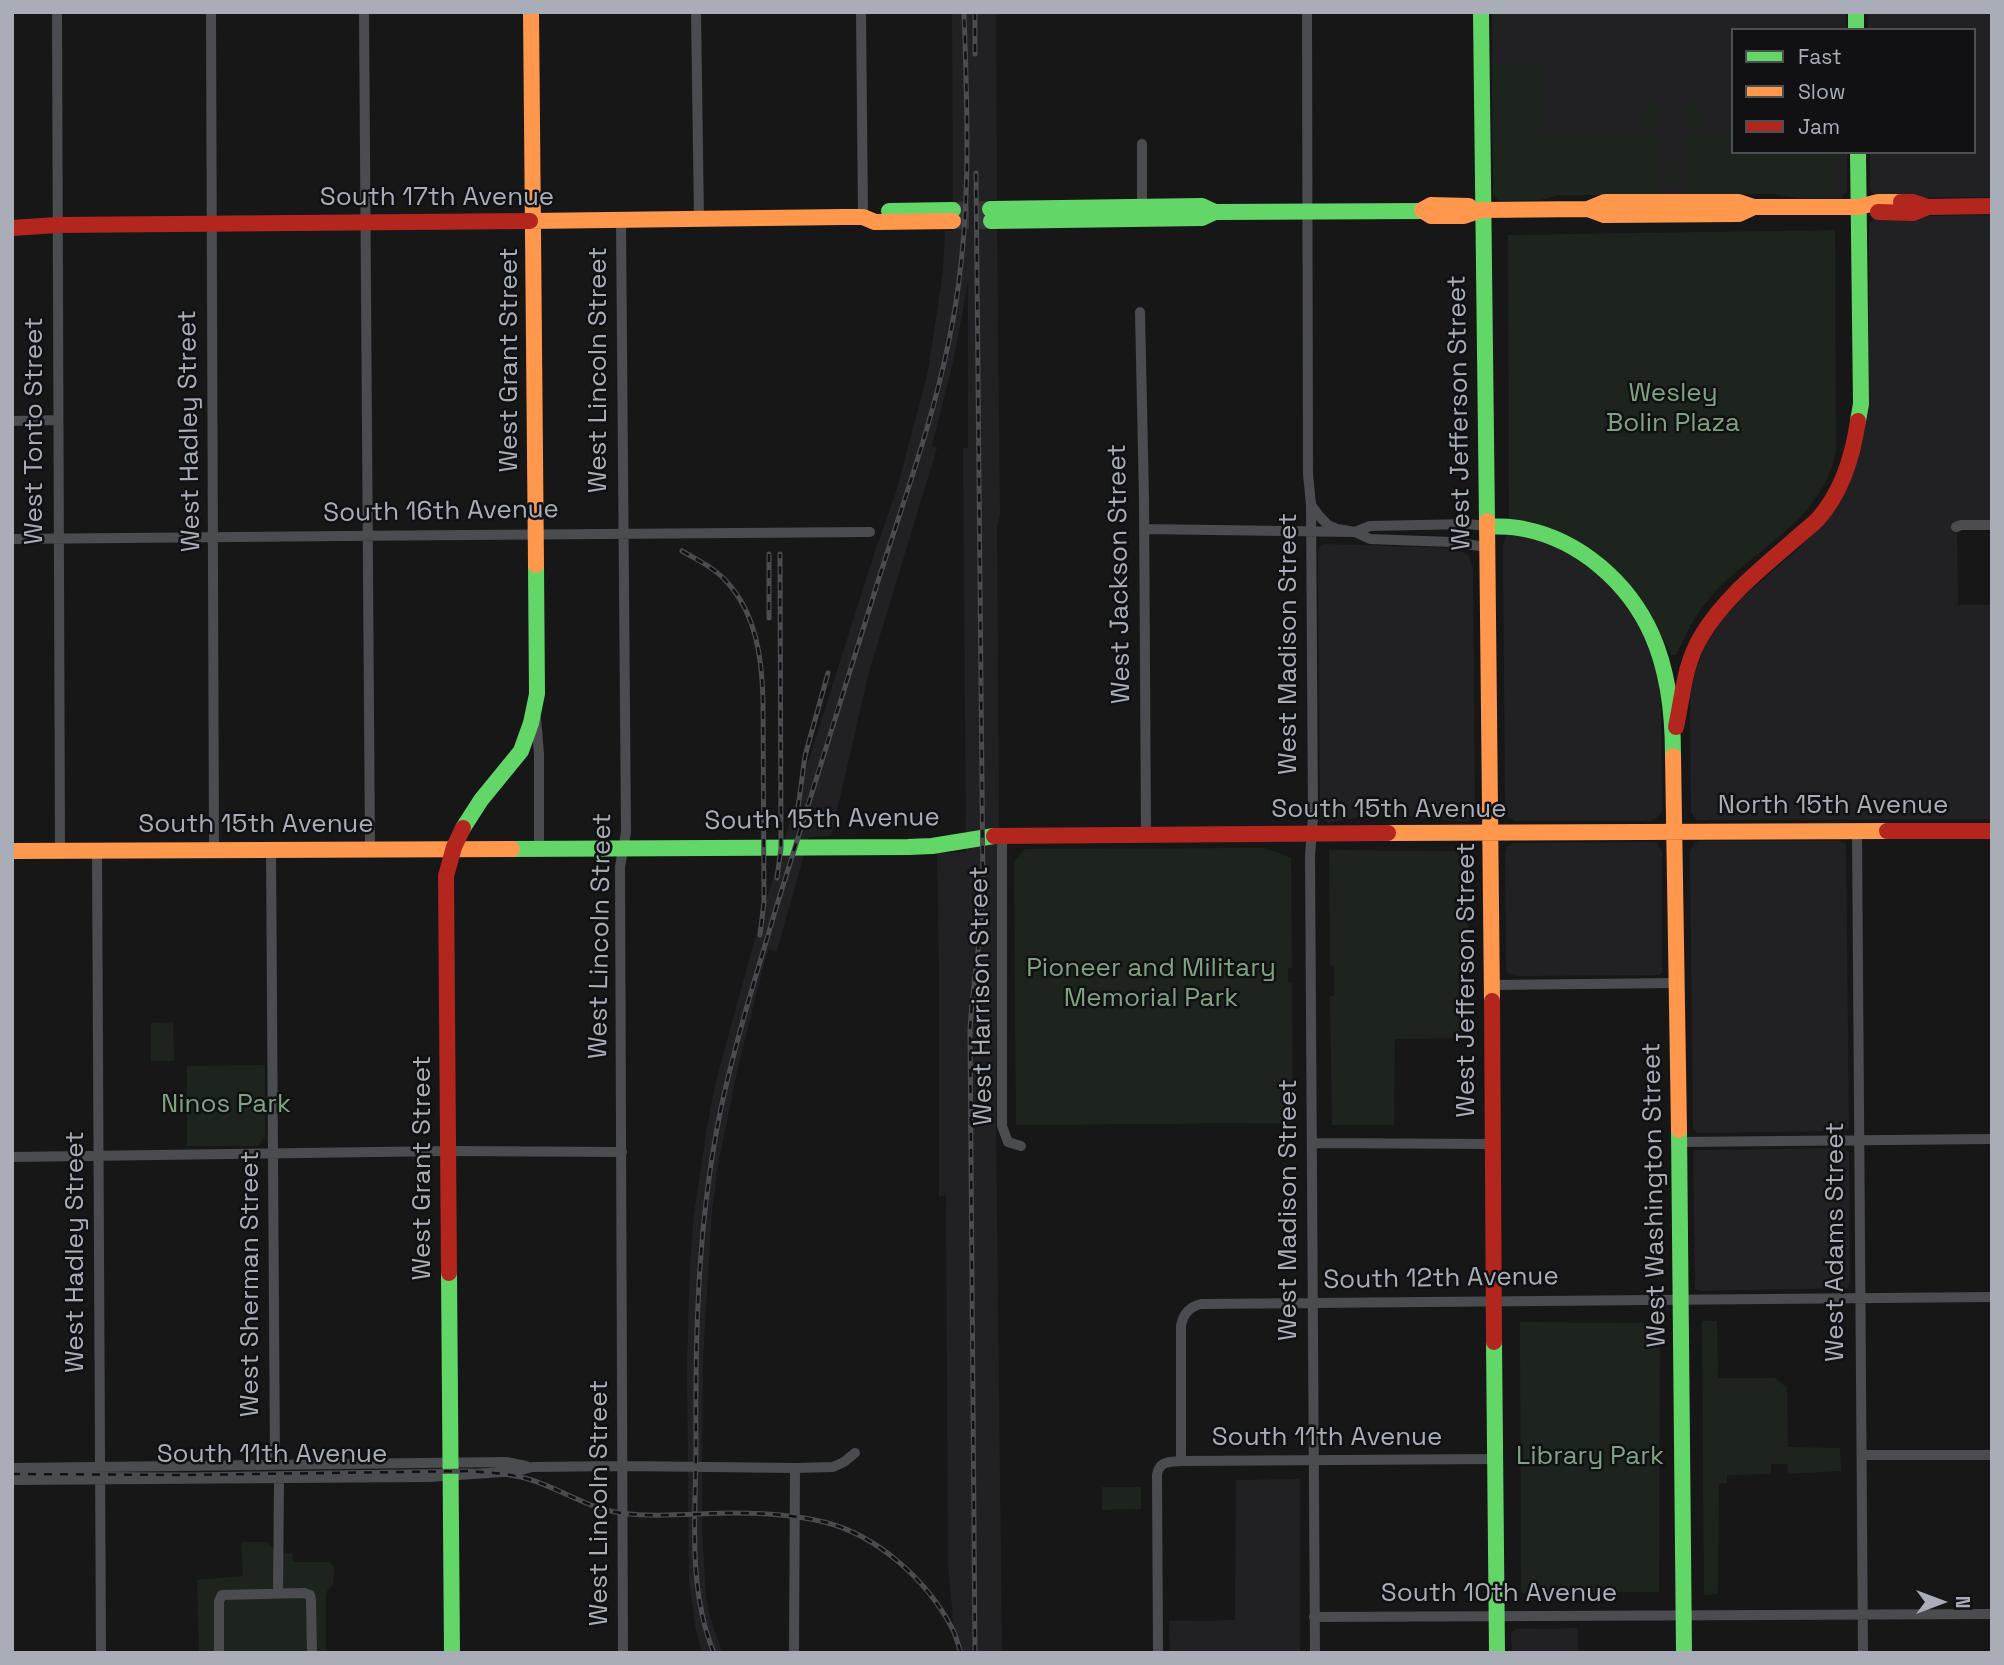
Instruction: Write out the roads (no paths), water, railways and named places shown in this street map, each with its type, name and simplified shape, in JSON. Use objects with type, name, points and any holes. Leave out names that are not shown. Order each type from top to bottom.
[{"type":"main road","name":"West Grant Street","points":[[452,1653],[446,876],[452,849],[472,810],[521,751],[536,708],[531,12]]},
{"type":"main road","name":"West Jefferson Street","points":[[1481,12],[1497,1653]]},
{"type":"main road","points":[[1858,154],[1859,207]]},
{"type":"main road","points":[[991,215],[1142,213],[1202,206],[1215,212],[1422,211],[1430,205],[1464,205],[1481,210],[1588,209],[1604,215],[1739,214],[1754,207],[1859,207],[1878,213],[1913,213],[1928,206],[1992,206]]},
{"type":"main road","name":"West Washington Street","points":[[1673,737],[1688,664],[1706,629],[1730,597],[1819,518],[1839,488],[1854,447],[1861,404],[1859,207]]},
{"type":"main road","name":"South 17th Avenue","points":[[12,228],[863,217],[874,211],[953,216]]},
{"type":"main road","points":[[12,223],[57,226]]},
{"type":"main road","name":"West Washington Street","points":[[1487,526],[1549,535],[1591,558],[1628,594],[1640,612],[1653,636],[1667,687],[1673,737],[1682,1300],[1684,1653]]},
{"type":"main road","name":"South 15th Avenue","points":[[12,851],[908,847],[1002,835],[1674,831]]},
{"type":"main road","name":"North 15th Avenue","points":[[1674,831],[1992,831]]},
{"type":"street","name":"West Tonto Street","points":[[57,12],[60,850]]},
{"type":"street","name":"West Hadley Street","points":[[211,12],[214,850]]},
{"type":"street","points":[[364,12],[370,849]]},
{"type":"street","points":[[696,12],[699,220]]},
{"type":"street","points":[[861,12],[863,217]]},
{"type":"street","name":"West Madison Street","points":[[1307,12],[1315,1653]]},
{"type":"street","points":[[1142,144],[1142,213]]},
{"type":"street","name":"West Lincoln Street","points":[[621,221],[626,832],[620,867],[623,1653]]},
{"type":"street","name":"West Jackson Street","points":[[1140,312],[1146,835]]},
{"type":"street","points":[[12,421],[58,420]]},
{"type":"street","points":[[1311,505],[1328,525],[1370,539],[1451,542],[1488,547]]},
{"type":"street","points":[[1956,527],[1992,525]]},
{"type":"street","points":[[1144,529],[1355,532],[1370,526],[1487,526]]},
{"type":"street","name":"South 16th Avenue","points":[[12,539],[870,532]]},
{"type":"street","name":"West Grant Street","points":[[536,708],[539,849]]},
{"type":"street","name":"West Adams Street","points":[[1857,832],[1863,1653]]},
{"type":"street","name":"West Harrison Street","points":[[1002,835],[1002,1126],[1008,1142],[1021,1146]]},
{"type":"street","name":"West Sherman Street","points":[[271,849],[275,1465]]},
{"type":"street","name":"West Hadley Street","points":[[96,850],[101,1653]]},
{"type":"street","points":[[1492,985],[1676,984]]},
{"type":"street","points":[[1679,1142],[1992,1139]]},
{"type":"street","points":[[1312,1143],[1493,1143]]},
{"type":"street","points":[[12,1157],[448,1151],[622,1152]]},
{"type":"street","name":"South 12th Avenue","points":[[1181,1461],[1181,1326],[1187,1311],[1201,1304],[1992,1297]]},
{"type":"street","name":"South 11th Avenue","points":[[12,1480],[275,1465],[517,1471],[532,1467],[623,1466],[795,1468],[833,1466],[845,1462],[855,1453]]},
{"type":"street","points":[[1862,1455],[1992,1455]]},
{"type":"street","name":"South 11th Avenue","points":[[1158,1653],[1157,1475],[1160,1465],[1181,1461],[1495,1459]]},
{"type":"street","name":"South 11th Avenue","points":[[12,1468],[278,1479],[450,1470]]},
{"type":"street","points":[[794,1653],[795,1468]]},
{"type":"street","points":[[278,1479],[278,1593]]},
{"type":"street","points":[[219,1653],[219,1601],[222,1595],[304,1593],[310,1595],[312,1600],[312,1653]]},
{"type":"street","name":"South 10th Avenue","points":[[1314,1617],[1992,1614]]},
{"type":"tunnel","points":[[953,210],[990,209]]},
{"type":"tunnel","points":[[953,221],[991,221]]},
{"type":"railway","points":[[714,1653],[700,1603],[695,1550],[696,1359],[703,1233],[713,1150],[727,1082],[754,980],[918,458],[949,340],[962,259],[967,177],[964,12]]},
{"type":"railway","points":[[975,12],[975,54]]},
{"type":"railway","points":[[975,1653],[970,1029],[983,887],[976,173]]},
{"type":"railway","points":[[682,551],[727,582],[745,608],[756,637],[763,700],[764,902],[760,935]]},
{"type":"railway","points":[[769,554],[769,618]]},
{"type":"railway","points":[[777,878],[781,848],[780,554]]},
{"type":"railway","points":[[798,808],[805,756],[828,673]]},
{"type":"railway","points":[[12,1474],[185,1475],[470,1471],[521,1477],[597,1507],[622,1513],[757,1513],[824,1522],[863,1537],[914,1577],[941,1610],[961,1653]]},
{"type":"park label","name":"Wesley Bolin Plaza","points":[[1673,409]]},
{"type":"park label","name":"Pioneer and Military Memorial Park","points":[[1151,984]]},
{"type":"park label","name":"Ninos Park","points":[[226,1105]]},
{"type":"park label","name":"Library Park","points":[[1590,1457]]}]
